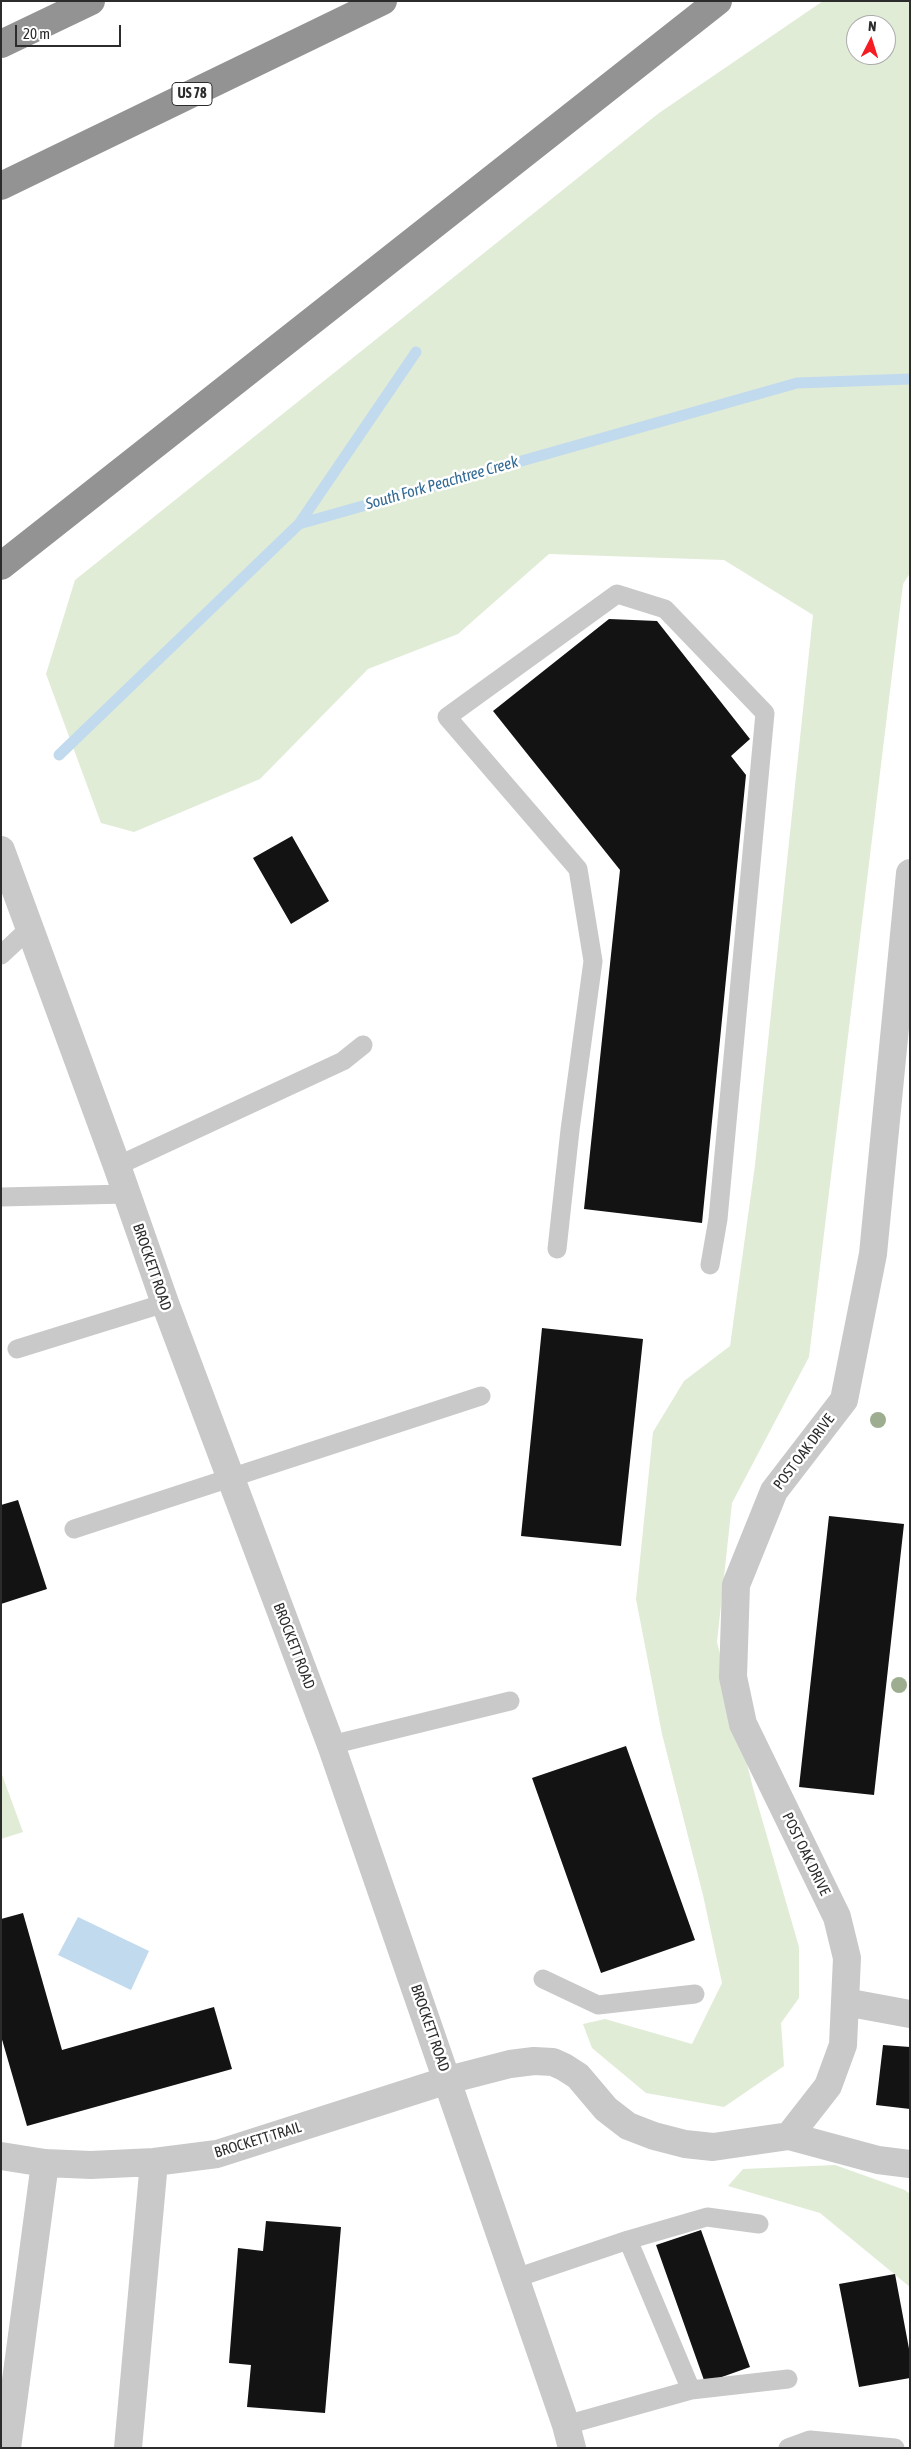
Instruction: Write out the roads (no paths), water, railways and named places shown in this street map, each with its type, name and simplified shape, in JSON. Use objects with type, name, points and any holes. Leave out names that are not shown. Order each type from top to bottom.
[{"type":"highway","points":[[1,44],[91,1]]},
{"type":"highway","name":"US 78","points":[[1,186],[383,1]]},
{"type":"highway","points":[[1,566],[718,1]]},
{"type":"street","name":"BROCKETT ROAD","points":[[1,850],[117,1166],[164,1303],[332,1745],[569,2436]]},
{"type":"street","name":"POST OAK DRIVE","points":[[789,2136],[828,2086],[843,2045],[847,1958],[837,1917],[743,1724],[733,1677],[736,1585],[774,1491],[844,1400],[874,1254],[906,939],[910,873]]},
{"type":"street","points":[[845,2002],[910,2014]]},
{"type":"street","points":[[448,2080],[510,2064],[534,2061],[554,2062],[578,2076],[606,2109],[628,2126],[654,2136],[685,2144],[713,2147],[789,2136],[878,2160],[910,2164]]},
{"type":"street","name":"BROCKETT TRAIL","points":[[1,2156],[45,2163],[91,2165],[154,2162],[217,2154],[448,2080]]},
{"type":"street","points":[[128,2448],[154,2162]]},
{"type":"street","points":[[7,2448],[45,2163]]},
{"type":"lane","points":[[557,1248],[570,1130],[593,961],[578,868],[447,717],[617,594],[665,609],[765,713],[718,1219],[710,1266]]},
{"type":"lane","points":[[1,955],[30,928]]},
{"type":"lane","points":[[117,1166],[343,1061],[364,1045]]},
{"type":"lane","points":[[1,1197],[127,1194]]},
{"type":"lane","points":[[17,1348],[164,1303]]},
{"type":"lane","points":[[74,1529],[481,1396]]},
{"type":"lane","points":[[332,1745],[510,1701]]},
{"type":"lane","points":[[543,1979],[598,2005],[695,1994]]},
{"type":"lane","points":[[516,2278],[628,2240],[707,2217],[759,2224]]},
{"type":"lane","points":[[628,2240],[691,2390]]},
{"type":"lane","points":[[569,2436],[691,2390],[788,2379]]},
{"type":"lane","points":[[788,2448],[810,2440],[895,2448]]},
{"type":"water","points":[[78,1917],[149,1951],[131,1990],[58,1955]]},
{"type":"waterway","points":[[299,524],[416,352]]},
{"type":"waterway","name":"South Fork Peachtree Creek","points":[[59,755],[299,524],[797,383],[910,379]]}]
